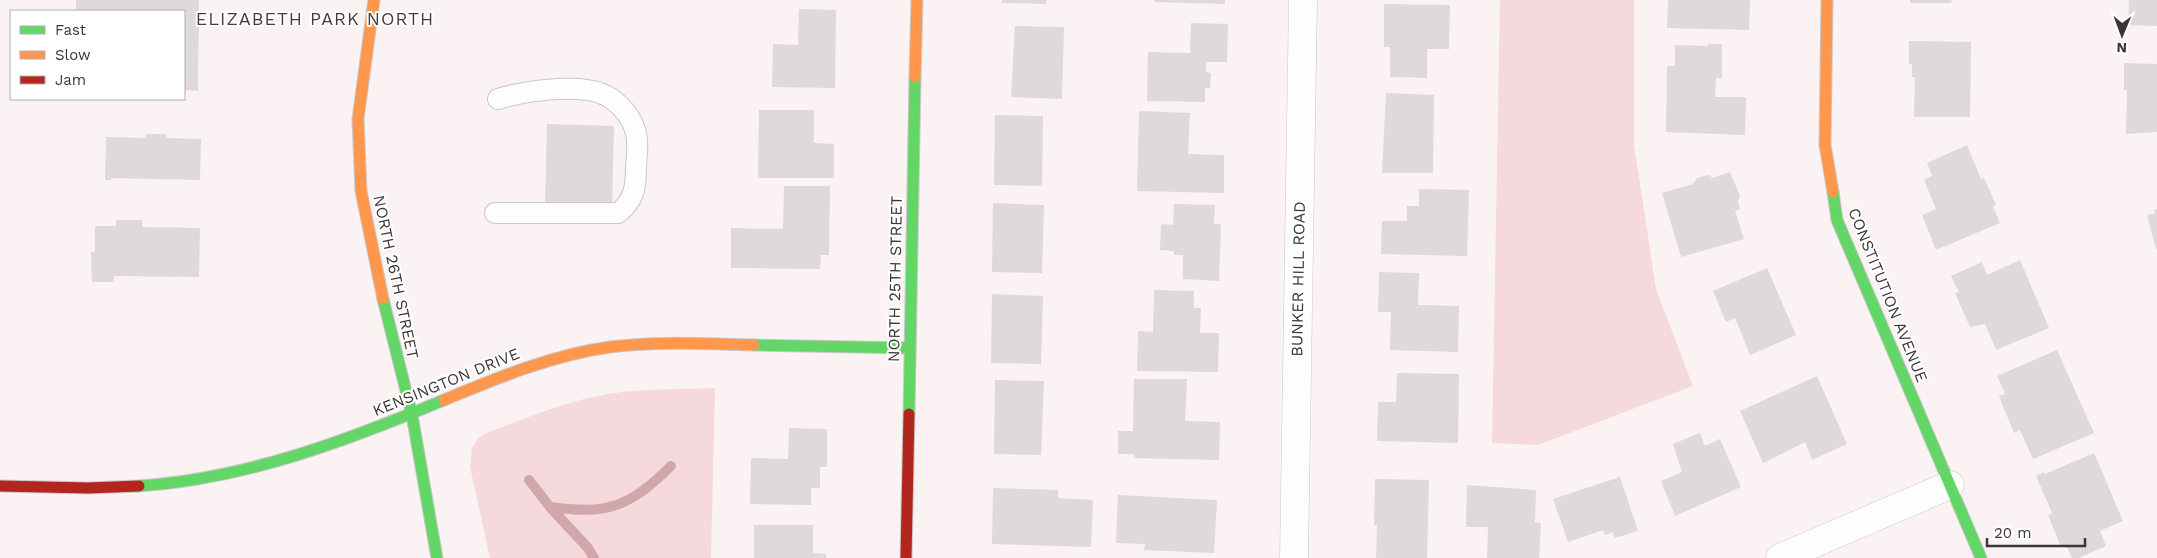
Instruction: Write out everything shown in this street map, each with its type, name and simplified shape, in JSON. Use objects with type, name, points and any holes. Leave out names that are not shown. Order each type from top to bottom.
[{"type":"street","name":"NORTH 26TH STREET","points":[[374,0],[360,96],[358,166],[369,239],[412,415],[437,558]]},
{"type":"street","name":"NORTH 25TH STREET","points":[[906,558],[917,0]]},
{"type":"street","name":"BUNKER HILL ROAD","points":[[1294,558],[1303,0]]},
{"type":"street","name":"CONSTITUTION AVENUE","points":[[1827,0],[1825,145],[1837,220],[1981,558]]},
{"type":"street","name":"KENSINGTON DRIVE","points":[[0,486],[118,487],[206,476],[319,448],[412,415],[525,367],[568,355],[616,346],[668,343],[910,348]]},
{"type":"street","points":[[1780,558],[1950,485]]},
{"type":"lane","points":[[495,213],[618,213],[632,198],[636,187],[637,138],[632,122],[622,107],[600,92],[570,90],[522,91],[498,99]]},
{"type":"shaded area","points":[[1500,0],[1634,0],[1634,145],[1656,289],[1693,386],[1538,445],[1492,443]]},
{"type":"shaded area","points":[[715,388],[711,558],[490,558],[470,467],[472,448],[478,438],[486,433],[553,408],[587,398],[645,390]]},
{"type":"building","points":[[76,0],[199,0],[198,91],[185,90],[185,10],[76,10]]},
{"type":"building","points":[[1002,0],[1046,0],[1046,4],[1002,3]]},
{"type":"building","points":[[1155,0],[1225,0],[1225,4],[1155,2]]},
{"type":"building","points":[[1668,0],[1750,0],[1749,30],[1667,28]]},
{"type":"building","points":[[1910,0],[1952,0],[1951,3],[1910,3]]},
{"type":"building","points":[[2129,0],[2157,0],[2157,26],[2128,25]]},
{"type":"building","points":[[1384,4],[1450,5],[1449,49],[1427,49],[1427,78],[1390,77],[1390,47],[1384,47]]},
{"type":"building","points":[[799,9],[836,10],[835,88],[772,87],[773,44],[798,45]]},
{"type":"building","points":[[1191,23],[1228,24],[1227,62],[1206,62],[1206,72],[1211,73],[1210,88],[1205,88],[1205,102],[1147,101],[1148,52],[1190,53]]},
{"type":"building","points":[[1015,26],[1064,27],[1062,99],[1011,97]]},
{"type":"building","points":[[1909,41],[1971,42],[1970,117],[1914,117],[1915,77],[1912,77],[1912,64],[1909,64]]},
{"type":"building","points":[[1708,44],[1722,44],[1722,78],[1716,78],[1715,97],[1746,97],[1745,135],[1666,132],[1667,66],[1675,66],[1675,45],[1708,46]]},
{"type":"building","points":[[2124,63],[2157,64],[2157,132],[2126,134],[2127,90],[2124,90]]},
{"type":"building","points":[[1386,93],[1434,95],[1433,173],[1382,173]]},
{"type":"building","points":[[759,110],[814,110],[814,143],[834,144],[834,178],[758,178]]},
{"type":"building","points":[[1139,111],[1190,113],[1188,154],[1224,155],[1224,193],[1137,191]]},
{"type":"building","points":[[995,115],[1043,116],[1042,186],[994,185]]},
{"type":"building","points":[[547,124],[614,126],[612,208],[545,206]]},
{"type":"building","points":[[146,134],[166,134],[166,138],[201,139],[200,180],[111,178],[111,180],[105,180],[106,137],[146,138]]},
{"type":"building","points":[[1967,145],[1981,179],[1984,178],[1996,205],[1993,206],[2000,223],[1936,250],[1922,215],[1936,209],[1924,180],[1932,176],[1927,163]]},
{"type":"building","points":[[1730,172],[1740,196],[1738,201],[1740,209],[1735,211],[1744,239],[1681,257],[1662,193],[1693,184],[1697,178],[1708,175],[1713,178]]},
{"type":"building","points":[[784,186],[830,186],[829,255],[821,255],[820,269],[731,268],[731,228],[783,229]]},
{"type":"building","points":[[1419,189],[1469,190],[1467,256],[1381,254],[1382,221],[1407,221],[1407,206],[1419,206]]},
{"type":"building","points":[[993,203],[1044,205],[1042,273],[992,272]]},
{"type":"building","points":[[1174,204],[1215,205],[1214,224],[1221,224],[1219,281],[1183,279],[1183,255],[1174,255],[1174,251],[1160,250],[1161,224],[1173,225]]},
{"type":"building","points":[[2157,209],[2156,249],[2147,215],[2155,213],[2154,210]]},
{"type":"building","points":[[116,220],[142,220],[142,227],[200,228],[199,277],[114,276],[114,282],[92,282],[91,252],[95,252],[95,226],[116,226]]},
{"type":"building","points":[[2020,260],[2049,328],[1996,350],[1985,324],[1970,327],[1955,293],[1959,292],[1951,276],[1982,262],[1987,275]]},
{"type":"building","points":[[1767,268],[1796,335],[1750,355],[1735,318],[1726,322],[1713,291]]},
{"type":"building","points":[[1379,272],[1419,273],[1418,305],[1459,306],[1458,352],[1390,350],[1391,312],[1378,312]]},
{"type":"building","points":[[1154,290],[1194,291],[1194,308],[1201,308],[1200,333],[1219,333],[1218,372],[1137,371],[1138,331],[1153,332]]},
{"type":"building","points":[[992,294],[1043,296],[1041,364],[991,363]]},
{"type":"building","points":[[2057,350],[2094,433],[2033,459],[2020,430],[2014,433],[1999,396],[2005,394],[1997,376]]},
{"type":"building","points":[[1397,373],[1459,374],[1458,443],[1377,441],[1378,402],[1396,402]]},
{"type":"building","points":[[1817,376],[1847,444],[1812,460],[1805,442],[1763,463],[1740,411]]},
{"type":"building","points":[[1134,379],[1187,379],[1185,421],[1220,422],[1219,460],[1134,458],[1134,454],[1118,454],[1118,431],[1133,431]]},
{"type":"building","points":[[995,380],[1044,381],[1041,455],[994,454]]},
{"type":"building","points":[[789,428],[827,429],[827,467],[820,467],[820,488],[811,488],[811,505],[750,504],[751,458],[788,459]]},
{"type":"building","points":[[1700,433],[1705,446],[1720,439],[1741,487],[1675,516],[1661,481],[1682,472],[1673,444]]},
{"type":"building","points":[[2094,453],[2123,521],[2100,531],[2106,546],[2079,558],[2072,558],[2066,545],[2061,547],[2048,515],[2052,513],[2036,476]]},
{"type":"building","points":[[1620,477],[1638,531],[1615,538],[1613,532],[1605,535],[1603,530],[1568,542],[1553,499]]},
{"type":"building","points":[[1375,479],[1429,480],[1427,558],[1376,558],[1377,525],[1374,525]]},
{"type":"building","points":[[1467,485],[1536,490],[1535,522],[1541,523],[1539,558],[1487,558],[1488,527],[1466,527]]},
{"type":"building","points":[[993,488],[1058,490],[1058,498],[1093,500],[1091,547],[992,544]]},
{"type":"building","points":[[1118,495],[1217,500],[1214,553],[1144,550],[1145,544],[1116,543]]},
{"type":"building","points":[[754,525],[813,525],[813,553],[826,554],[826,558],[754,558]]},
{"type":"waterway","points":[[550,507],[588,510],[617,505],[643,491],[671,466]]},
{"type":"waterway","points":[[529,480],[550,507],[588,548],[594,558]]},
{"type":"traffic: fast","points":[[909,414],[915,77]]},
{"type":"traffic: fast","points":[[1833,192],[1837,220],[1981,558]]},
{"type":"traffic: fast","points":[[383,299],[412,415],[437,558]]},
{"type":"traffic: fast","points":[[754,345],[910,348]]},
{"type":"traffic: fast","points":[[139,486],[179,482],[256,467],[370,430],[444,400]]},
{"type":"traffic: slow","points":[[374,0],[358,119],[361,191],[383,299]]},
{"type":"traffic: slow","points":[[915,77],[917,0]]},
{"type":"traffic: slow","points":[[1827,0],[1825,145],[1833,192]]},
{"type":"traffic: slow","points":[[444,400],[546,361],[610,347],[682,343],[754,345]]},
{"type":"traffic: jam","points":[[906,558],[909,414]]},
{"type":"traffic: jam","points":[[0,486],[88,488],[139,486]]},
{"type":"district","name":"ELIZABETH PARK NORTH","points":[[315,18]]}]
